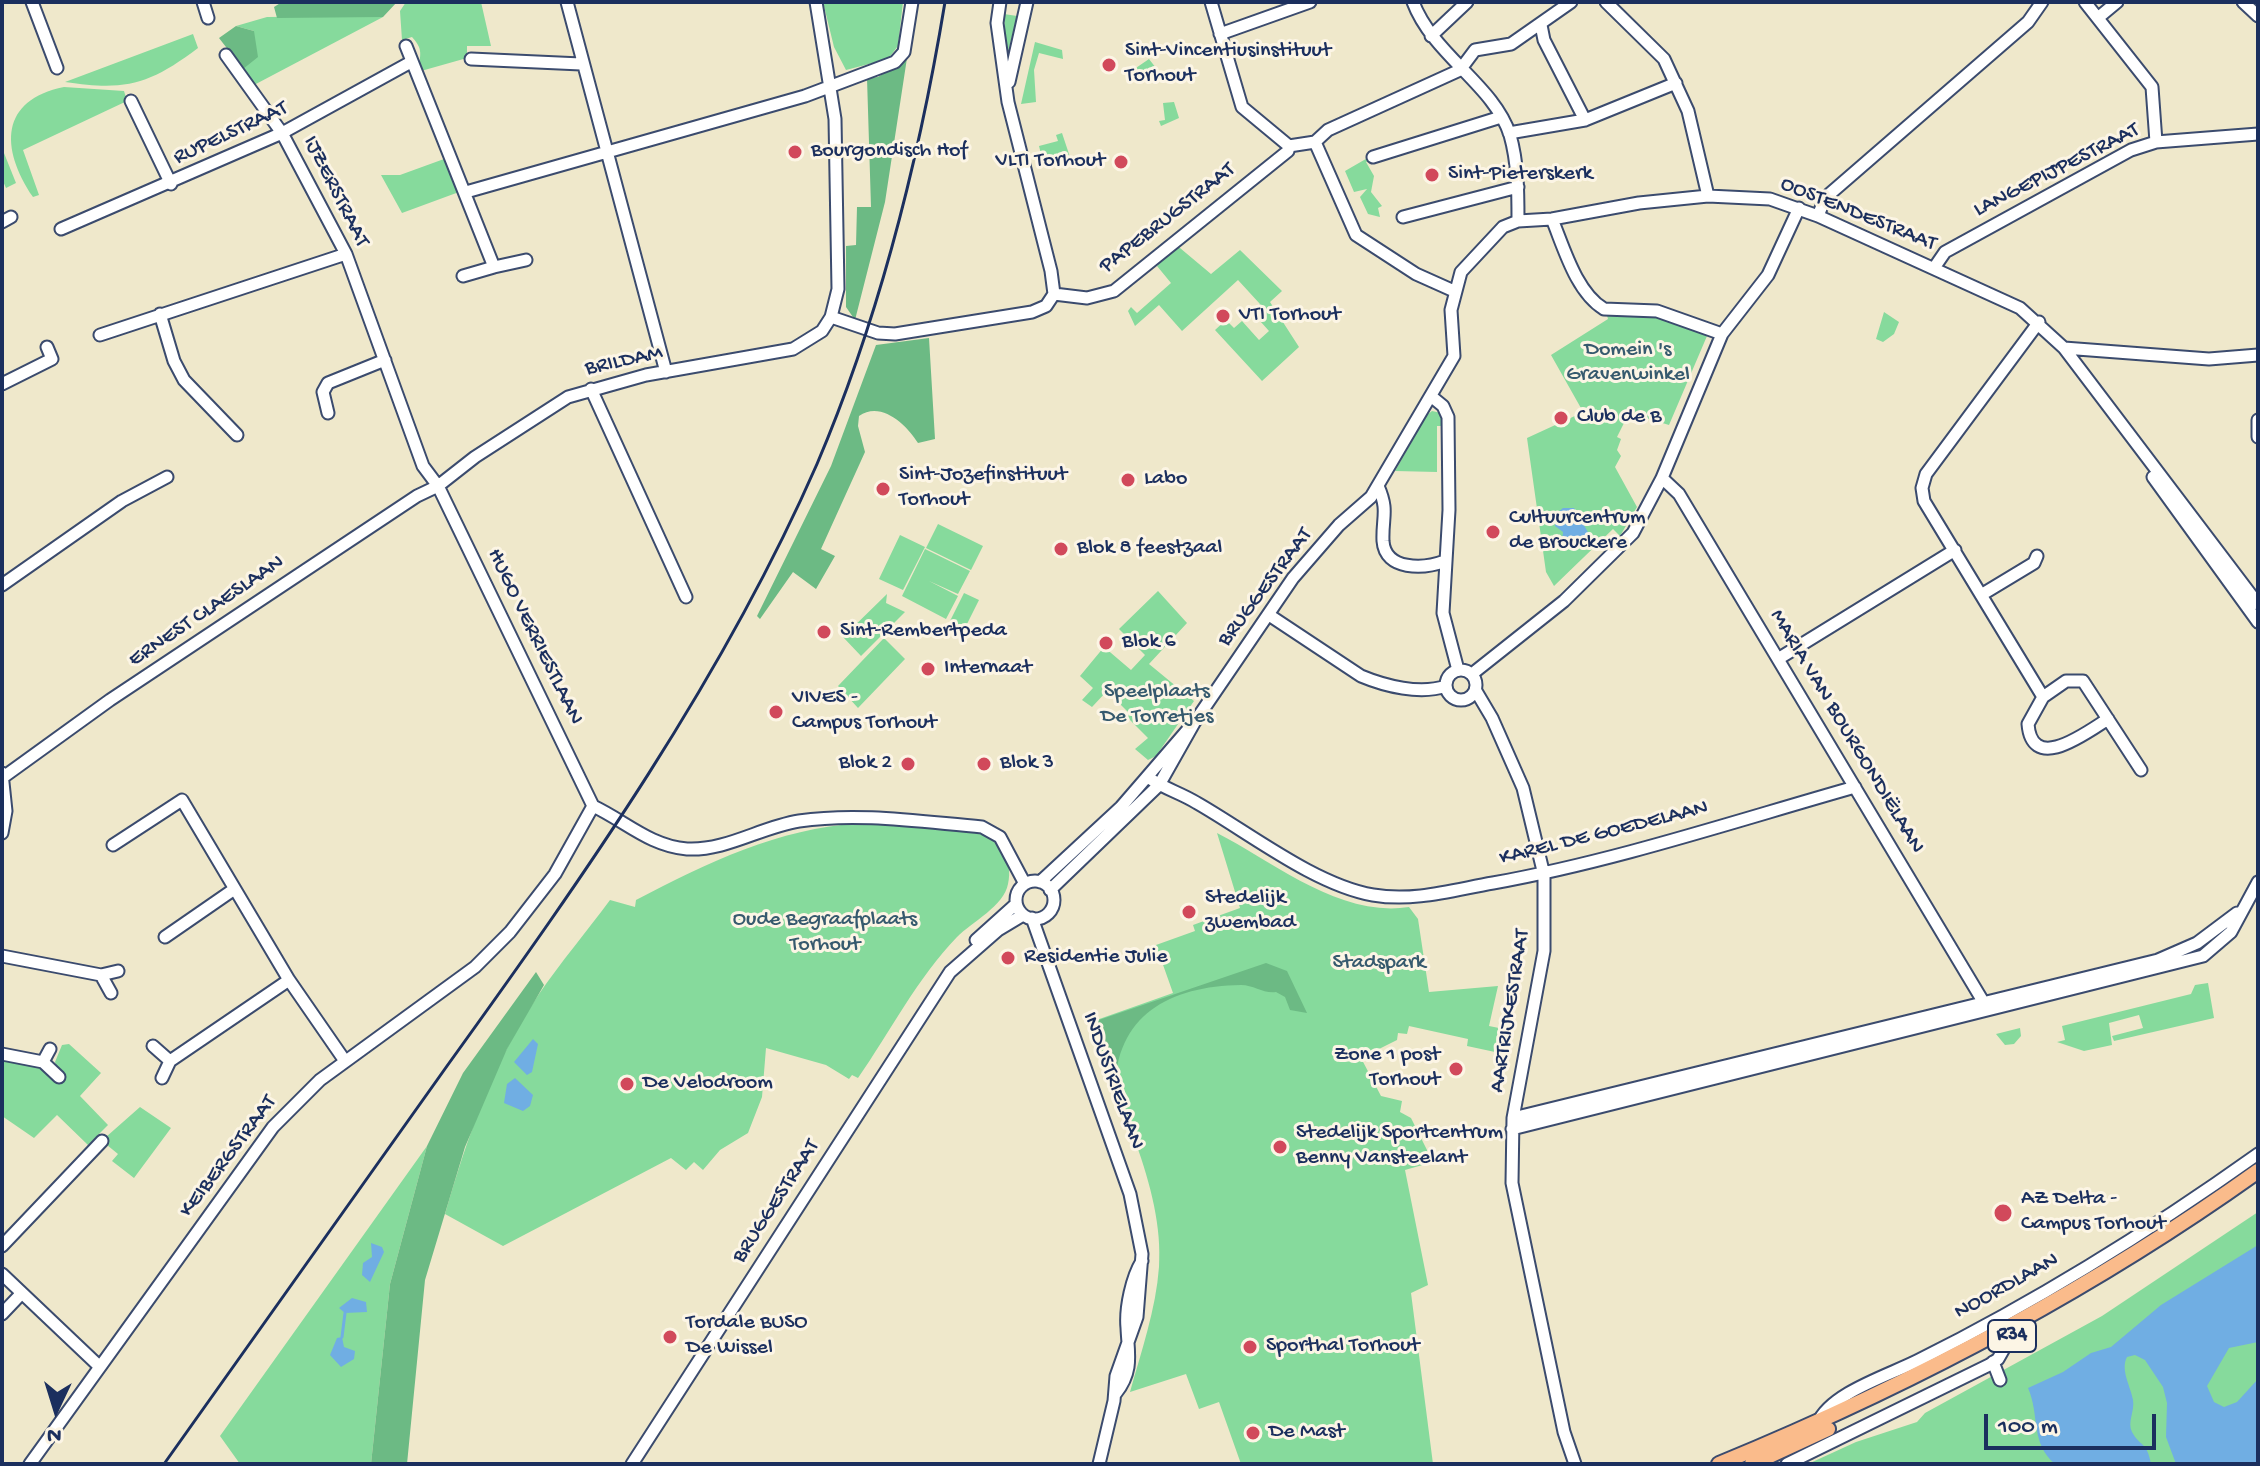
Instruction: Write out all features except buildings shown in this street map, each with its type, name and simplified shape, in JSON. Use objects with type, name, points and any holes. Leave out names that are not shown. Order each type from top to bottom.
[{"type":"main road","name":"NOORDLAAN","points":[[1719,1464],[1817,1424],[2023,1321],[2144,1248],[2258,1171]]},
{"type":"main road","name":"NOORDLAAN","points":[[1752,1464],[1889,1400],[2010,1338],[2166,1245],[2258,1182]]},
{"type":"street","points":[[32,2],[57,68]]},
{"type":"street","points":[[203,2],[208,18]]},
{"type":"street","points":[[567,2],[581,64],[666,372]]},
{"type":"street","points":[[816,2],[831,85],[838,266],[837,302],[831,317],[878,333],[895,334],[1032,312],[1046,306],[1054,294],[1048,257],[1008,102],[997,23],[1000,2]]},
{"type":"street","points":[[466,192],[805,96],[895,62],[904,52],[912,2]]},
{"type":"street","points":[[1008,87],[1027,2]]},
{"type":"street","points":[[1211,2],[1242,107],[1289,146],[1315,142],[1328,130],[1460,70],[1475,50],[1511,44],[1571,2]]},
{"type":"street","points":[[1220,34],[1310,2]]},
{"type":"street","points":[[1315,142],[1356,235],[1416,274],[1454,291],[1461,272],[1503,227],[1518,221],[1518,187],[1509,133],[1501,117],[1431,36],[1413,2]]},
{"type":"street","points":[[1431,36],[1467,2]]},
{"type":"street","points":[[1606,2],[1655,48],[1676,83],[1688,111],[1708,196]]},
{"type":"street","points":[[1818,216],[1825,198],[2028,22],[2042,2]]},
{"type":"street","points":[[2085,2],[2152,87],[2156,142]]},
{"type":"street","points":[[2099,17],[2117,2]]},
{"type":"street","points":[[2243,2],[2258,16]]},
{"type":"street","points":[[1541,25],[1544,40],[1585,120]]},
{"type":"street","points":[[406,46],[494,267]]},
{"type":"street","name":"IJZERSTRAAT","points":[[226,55],[282,133],[346,254],[423,466],[438,486]]},
{"type":"street","points":[[471,59],[581,64]]},
{"type":"street","name":"RUPELSTRAAT","points":[[61,229],[171,184],[282,133],[413,66]]},
{"type":"street","points":[[1509,133],[1585,120],[1676,83]]},
{"type":"street","points":[[131,101],[171,184]]},
{"type":"street","points":[[1373,157],[1501,117]]},
{"type":"street","name":"LANGEPIJPESTRAAT","points":[[1934,268],[1945,252],[2108,163],[2156,142],[2258,134]]},
{"type":"street","name":"PAPEBRUGSTRAAT","points":[[1054,294],[1087,298],[1114,291],[1288,151],[1289,146]]},
{"type":"street","points":[[1403,217],[1518,187]]},
{"type":"street","name":"OOSTENDESTRAAT","points":[[1518,221],[1552,219],[1639,203],[1708,196],[1770,199],[1818,216],[2020,308],[2039,322],[2064,348],[2258,604]]},
{"type":"street","points":[[1472,674],[1608,560],[1633,533],[1662,478],[1722,334],[1768,275],[1799,208]]},
{"type":"street","points":[[1552,219],[1576,274],[1597,305],[1604,309],[1657,311],[1722,334]]},
{"type":"street","points":[[100,335],[346,254]]},
{"type":"street","points":[[463,276],[526,260]]},
{"type":"street","name":"BRUGGESTRAAT","points":[[1045,886],[1154,781],[1293,578],[1339,525],[1362,508],[1378,486],[1454,356],[1454,291]]},
{"type":"street","points":[[160,314],[174,361],[184,380],[237,435]]},
{"type":"street","name":"BRILDAM","points":[[438,486],[547,409],[591,389],[793,349],[815,338],[831,317]]},
{"type":"street","points":[[2039,322],[1926,474],[1922,488],[1924,501],[2043,697]]},
{"type":"street","points":[[2,384],[52,359],[47,347]]},
{"type":"street","points":[[2064,348],[2209,359],[2258,355]]},
{"type":"street","name":"OOSTENDESTRAAT","points":[[2064,348],[2258,622]]},
{"type":"street","points":[[328,413],[323,392],[328,383],[385,360]]},
{"type":"street","points":[[591,389],[686,597]]},
{"type":"street","points":[[1432,397],[1443,406],[1448,417],[1443,613],[1458,670]]},
{"type":"street","points":[[2258,420],[2258,437]]},
{"type":"street","points":[[2,585],[122,501],[167,477]]},
{"type":"street","name":"MARIA VAN BOURGONDIËLAAN","points":[[1662,478],[1679,494],[1986,1008]]},
{"type":"street","name":"ERNEST CLAESLAAN","points":[[3,776],[110,700],[417,496],[438,486]]},
{"type":"street","name":"HUGO VERRIESTLAAN","points":[[438,486],[593,806]]},
{"type":"street","points":[[1378,486],[1386,504],[1383,540],[1386,553],[1395,563],[1408,566],[1445,561]]},
{"type":"street","points":[[1778,659],[1955,550]]},
{"type":"street","points":[[1981,595],[2034,563],[2037,556]]},
{"type":"street","points":[[1269,615],[1369,679],[1406,688],[1446,686]]},
{"type":"street","points":[[1458,670],[1472,674],[1476,691],[1468,699],[1458,701],[1449,695],[1446,686],[1448,676],[1458,670]]},
{"type":"street","points":[[2108,719],[2062,746],[2042,750],[2029,735],[2028,724],[2043,697],[2066,681],[2083,681],[2108,719],[2141,770]]},
{"type":"street","name":"AARTRIJKESTRAAT","points":[[1476,691],[1492,718],[1523,788],[1544,875],[1544,951],[1513,1124],[1512,1183],[1566,1442],[1575,1464]]},
{"type":"street","points":[[2,833],[6,811],[3,776]]},
{"type":"street","name":"KAREL DE GOEDELAAN","points":[[1154,781],[1194,800],[1293,861],[1349,888],[1372,895],[1432,895],[1544,875],[1855,787]]},
{"type":"street","points":[[113,845],[182,800],[289,980],[345,1061]]},
{"type":"street","points":[[593,806],[649,840],[685,849],[718,846],[795,822],[839,817],[982,827],[1000,837],[1025,884]]},
{"type":"street","name":"KEIBERGSTRAAT","points":[[30,1464],[273,1127],[304,1095],[345,1061],[475,967],[492,951],[555,874],[593,806]]},
{"type":"street","points":[[1513,1124],[2203,956],[2231,932],[2258,882]]},
{"type":"street","points":[[1025,884],[1045,886],[1051,909],[1042,917],[1024,912],[1018,891],[1025,884]]},
{"type":"street","points":[[165,937],[233,890]]},
{"type":"street","points":[[2134,971],[2197,943],[2243,908]]},
{"type":"street","name":"BRUGGESTRAAT","points":[[632,1464],[958,963],[1024,912]]},
{"type":"street","name":"INDUSTRIELAAN","points":[[1024,912],[1130,1194],[1142,1261],[1141,1293],[1130,1338],[1123,1348],[1116,1376],[1099,1464]]},
{"type":"street","points":[[2197,943],[2203,956]]},
{"type":"street","points":[[2,956],[101,975],[118,971]]},
{"type":"street","points":[[101,975],[111,993]]},
{"type":"street","points":[[162,1078],[170,1061],[289,980]]},
{"type":"street","points":[[153,1046],[170,1061]]},
{"type":"street","points":[[43,1062],[50,1049]]},
{"type":"street","points":[[2,1054],[43,1062],[59,1077]]},
{"type":"street","points":[[2,1246],[102,1141]]},
{"type":"street","name":"NOORDLAAN","points":[[1817,1424],[1833,1402],[1950,1344],[2078,1273],[2258,1154]]},
{"type":"street","points":[[2,1274],[100,1367]]},
{"type":"street","points":[[2,1314],[21,1294]]},
{"type":"street","name":"NOORDLAAN","points":[[1787,1464],[1920,1401],[1993,1362],[2010,1338]]},
{"type":"street","points":[[1993,1362],[2000,1380]]},
{"type":"street","name":"AARTRIJKESTRAAT","points":[[1565,1464],[1566,1442]]},
{"type":"green space","points":[[282,2],[397,2],[383,17],[277,18],[274,7]]},
{"type":"green space","points":[[406,2],[481,2],[491,46],[467,46],[467,58],[421,71],[420,50],[416,42],[412,37],[402,40],[400,11]]},
{"type":"green space","points":[[823,2],[903,2],[898,46],[888,59],[846,70],[834,47]]},
{"type":"green space","points":[[1004,14],[1017,16],[1007,56],[1006,54]]},
{"type":"green space","points":[[267,17],[383,17],[254,85],[243,69],[254,31],[236,26]]},
{"type":"green space","points":[[236,26],[254,31],[258,57],[243,69],[219,38]]},
{"type":"green space","points":[[193,34],[198,48],[150,77],[104,86],[65,82]]},
{"type":"green space","points":[[1035,42],[1062,50],[1063,59],[1039,53],[1034,70],[1036,102],[1021,104]]},
{"type":"green space","points":[[907,58],[885,202],[855,320],[846,307],[846,246],[856,245],[857,207],[871,207],[867,78],[878,77]]},
{"type":"green space","points":[[1149,59],[1156,68],[1147,81],[1130,76],[1130,72]]},
{"type":"green space","points":[[64,87],[124,91],[127,101],[23,150],[39,195],[33,197],[15,161],[11,144],[12,128],[17,115],[28,103],[43,93]]},
{"type":"green space","points":[[1174,102],[1179,118],[1161,126],[1159,121],[1165,120],[1163,103]]},
{"type":"green space","points":[[1062,133],[1071,160],[1044,166],[1039,146],[1058,141],[1056,135]]},
{"type":"green space","points":[[2,148],[16,183],[6,188],[2,179]]},
{"type":"green space","points":[[1371,156],[1380,158],[1366,162],[1374,176],[1371,192],[1382,206],[1378,208],[1380,217],[1368,214],[1360,197],[1367,189],[1354,192],[1345,171]]},
{"type":"green space","points":[[444,159],[459,192],[402,213],[381,175],[400,175]]},
{"type":"green space","points":[[1173,247],[1180,248],[1211,274],[1240,250],[1282,291],[1270,302],[1299,347],[1262,381],[1215,330],[1226,320],[1234,328],[1242,321],[1259,340],[1269,331],[1252,312],[1260,304],[1238,280],[1182,331],[1159,305],[1135,326],[1128,311],[1131,307],[1137,313],[1171,283],[1157,266]]},
{"type":"green space","name":"Domein 's Gravenwinkel","points":[[1606,312],[1659,317],[1707,336],[1669,425],[1629,413],[1617,437],[1621,439],[1617,450],[1621,456],[1615,467],[1637,507],[1620,536],[1613,529],[1554,586],[1546,572],[1527,438],[1577,415],[1579,420],[1586,417],[1551,355],[1608,319]]},
{"type":"green space","points":[[1884,312],[1899,322],[1894,334],[1883,342],[1876,339]]},
{"type":"green space","points":[[929,338],[935,439],[918,443],[900,422],[884,413],[867,412],[859,416],[858,426],[865,452],[821,549],[835,556],[816,589],[793,572],[760,619],[757,616],[831,466],[876,345]]},
{"type":"green space","points":[[1432,411],[1441,413],[1445,426],[1437,426],[1437,472],[1395,471],[1427,415]]},
{"type":"green space","points":[[938,524],[983,546],[971,570],[926,548]]},
{"type":"green space","points":[[900,535],[925,547],[903,590],[879,579]]},
{"type":"green space","points":[[925,549],[970,571],[958,594],[929,581],[958,596],[946,619],[902,596]]},
{"type":"green space","name":"Speelplaats De Torretjes","points":[[1158,591],[1187,623],[1149,664],[1194,701],[1156,756],[1148,760],[1135,749],[1148,738],[1127,717],[1129,713],[1107,691],[1092,707],[1082,700],[1093,688],[1080,676],[1104,647],[1131,670],[1145,655],[1119,629]]},
{"type":"green space","points":[[964,593],[979,600],[965,628],[950,621]]},
{"type":"green space","points":[[887,594],[886,603],[905,612],[861,656],[843,637]]},
{"type":"green space","points":[[884,638],[905,659],[858,708],[838,686]]},
{"type":"green space","name":"Oude Begraafplaats Torhout","points":[[860,823],[978,831],[1003,852],[1009,875],[1000,899],[957,937],[930,969],[858,1078],[852,1075],[849,1079],[826,1065],[766,1048],[762,1097],[748,1133],[720,1150],[703,1170],[694,1162],[686,1170],[671,1158],[503,1246],[445,1214],[473,1128],[508,1046],[539,994],[610,900],[635,907],[636,900],[744,850],[800,832]]},
{"type":"green space","name":"Stedelijk Sportcentrum Benny Vansteelant","points":[[1217,833],[1333,896],[1383,908],[1409,907],[1418,919],[1429,992],[1498,986],[1489,1026],[1499,1028],[1495,1052],[1467,1046],[1468,1039],[1409,1026],[1407,1034],[1398,1033],[1397,1040],[1361,1058],[1381,1096],[1402,1101],[1400,1112],[1411,1118],[1433,1162],[1405,1170],[1428,1285],[1411,1293],[1433,1464],[1241,1464],[1219,1402],[1199,1409],[1186,1374],[1130,1392],[1155,1299],[1159,1237],[1154,1206],[1136,1143],[1088,1023],[1173,993],[1156,945],[1195,931],[1193,925],[1240,908]]},
{"type":"green space","points":[[1266,963],[1287,971],[1307,1013],[1290,1010],[1285,997],[1276,992],[1246,985],[1191,991],[1170,999],[1151,1010],[1136,1025],[1125,1043],[1118,1065],[1115,1092],[1090,1023]]},
{"type":"green space","points":[[536,972],[544,985],[507,1049],[465,1147],[425,1280],[407,1464],[371,1464],[390,1284],[427,1146],[463,1073]]},
{"type":"green space","points":[[2208,983],[2214,1018],[2114,1041],[2112,1036],[2143,1028],[2139,1015],[2109,1023],[2112,1045],[2084,1051],[2057,1042],[2065,1040],[2062,1026],[2191,994],[2195,985]]},
{"type":"green space","points":[[2020,1028],[2021,1036],[2014,1044],[2005,1045],[1996,1034]]},
{"type":"green space","points":[[69,1044],[101,1073],[80,1096],[108,1125],[88,1145],[57,1115],[34,1138],[2,1116],[2,1060],[44,1068],[60,1082],[65,1078],[55,1062],[62,1045]]},
{"type":"green space","points":[[140,1107],[171,1128],[134,1178],[112,1161],[118,1154],[107,1145],[106,1137]]},
{"type":"green space","points":[[427,1146],[390,1284],[371,1464],[240,1464],[220,1436]]},
{"type":"green space","points":[[2258,1212],[2258,1464],[1808,1464],[1856,1442],[1917,1422],[1925,1413],[2102,1316]]},
{"type":"water","points":[[1563,508],[1574,508],[1589,534],[1577,544],[1562,543],[1563,532],[1555,526],[1556,514]]},
{"type":"water","points":[[533,1039],[538,1044],[532,1072],[527,1075],[514,1062]]},
{"type":"water","points":[[515,1078],[533,1095],[530,1106],[523,1111],[504,1103],[507,1084]]},
{"type":"water","points":[[371,1243],[382,1247],[384,1252],[370,1282],[362,1275],[363,1263],[372,1257]]},
{"type":"water","points":[[2258,1245],[2258,1342],[2229,1348],[2207,1386],[2214,1402],[2224,1407],[2237,1402],[2258,1379],[2258,1464],[2176,1464],[2166,1437],[2167,1403],[2163,1387],[2145,1360],[2135,1355],[2127,1357],[2125,1362],[2133,1400],[2131,1428],[2147,1451],[2151,1464],[2055,1464],[2042,1447],[2028,1388],[2063,1372],[2091,1353],[2111,1347],[2161,1305]]},
{"type":"water","points":[[352,1298],[366,1302],[367,1312],[345,1313],[339,1308]]},
{"type":"water","points":[[342,1337],[344,1347],[355,1351],[354,1359],[341,1367],[330,1355],[337,1338]]},
{"type":"waterway","points":[[342,1337],[345,1313]]},
{"type":"railway","points":[[164,1464],[599,849],[695,699],[739,622],[817,464],[860,352],[910,179],[945,2]]},
{"type":"place","name":"Sint-Vincentiusinstituut Torhout","points":[[1109,65]]},
{"type":"place","name":"Bourgondisch Hof","points":[[795,152]]},
{"type":"place","name":"VLTI Torhout","points":[[1121,162]]},
{"type":"place","name":"Sint-Pieterskerk","points":[[1432,175]]},
{"type":"place","name":"VTI Torhout","points":[[1223,316]]},
{"type":"place","name":"Club de B","points":[[1561,418]]},
{"type":"place","name":"Labo","points":[[1128,480]]},
{"type":"place","name":"Sint-Jozefinstituut Torhout","points":[[883,489]]},
{"type":"place","name":"Cultuurcentrum de Brouckere","points":[[1493,532]]},
{"type":"place","name":"Blok 8 feestzaal","points":[[1061,549]]},
{"type":"place","name":"Sint-Rembertpeda","points":[[824,632]]},
{"type":"place","name":"Blok 6","points":[[1106,643]]},
{"type":"place","name":"Internaat","points":[[928,669]]},
{"type":"place","name":"VIVES - Campus Torhout","points":[[776,712]]},
{"type":"place","name":"Blok 2","points":[[908,764]]},
{"type":"place","name":"Blok 3","points":[[984,764]]},
{"type":"place","name":"Stedelijk zwembad","points":[[1189,912]]},
{"type":"place","name":"Residentie Julie","points":[[1008,958]]},
{"type":"place","name":"Zone 1 post Torhout","points":[[1456,1069]]},
{"type":"place","name":"De Velodroom","points":[[627,1084]]},
{"type":"place","name":"Stedelijk Sportcentrum Benny Vansteelant","points":[[1280,1147]]},
{"type":"place","name":"AZ Delta - Campus Torhout","points":[[2003,1213]]},
{"type":"place","name":"Tordale BUSO De Wissel","points":[[670,1337]]},
{"type":"place","name":"Sporthal Torhout","points":[[1250,1347]]},
{"type":"place","name":"De Mast","points":[[1253,1433]]},
{"type":"park label","name":"Stadspark","points":[[1379,964]]}]
